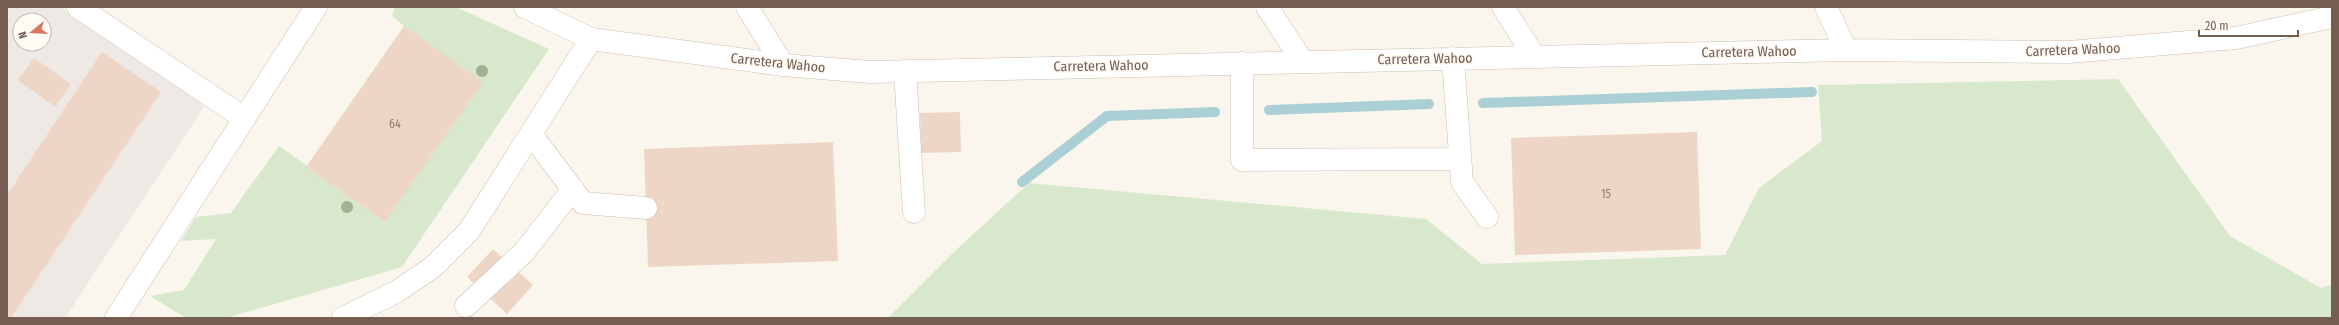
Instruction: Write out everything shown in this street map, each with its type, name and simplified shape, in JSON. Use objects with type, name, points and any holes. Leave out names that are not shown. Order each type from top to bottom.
[{"type":"street","points":[[78,7],[244,118]]},
{"type":"street","points":[[116,318],[316,7]]},
{"type":"street","name":"Carretera Wahoo","points":[[525,7],[591,39],[783,65],[870,72],[1846,50],[2069,52],[2236,38],[2332,17]]},
{"type":"street","points":[[747,7],[783,65]]},
{"type":"street","points":[[1267,7],[1303,62]]},
{"type":"street","points":[[1503,7],[1534,56]]},
{"type":"street","points":[[1826,7],[1846,50]]},
{"type":"street","points":[[343,318],[396,292],[433,267],[469,231],[591,39]]},
{"type":"street","points":[[1453,58],[1462,182],[1487,217]]},
{"type":"street","points":[[1242,63],[1242,160],[1460,159]]},
{"type":"street","points":[[905,71],[914,212]]},
{"type":"street","points":[[531,134],[583,203],[646,208]]},
{"type":"street","points":[[466,306],[524,252],[573,189]]},
{"type":"shaded area","points":[[7,7],[60,7],[195,97],[204,107],[65,318],[7,318]]},
{"type":"green space","points":[[395,7],[456,7],[549,49],[402,267],[226,318],[186,318],[150,296],[184,290],[216,239],[181,241],[196,217],[231,213],[279,146],[385,222],[404,26],[392,16]]},
{"type":"green space","points":[[2118,79],[2230,236],[2321,288],[2332,284],[2332,318],[888,318],[956,250],[1029,183],[1426,219],[1482,264],[1725,255],[1759,188],[1822,141],[1818,85]]},
{"type":"building","points":[[404,26],[483,82],[385,222],[306,167]]},
{"type":"building","points":[[102,52],[161,92],[11,318],[7,318],[7,195]]},
{"type":"building","points":[[34,58],[71,84],[55,107],[18,80]]},
{"type":"building","points":[[960,112],[961,152],[921,153],[920,113]]},
{"type":"building","points":[[1697,132],[1701,249],[1515,255],[1511,138]]},
{"type":"building","points":[[833,142],[838,261],[648,267],[644,149]]},
{"type":"building","points":[[493,249],[533,285],[507,314],[467,277]]},
{"type":"waterway","points":[[1483,103],[1812,92]]},
{"type":"waterway","points":[[1269,110],[1429,104]]},
{"type":"waterway","points":[[1022,182],[1107,116],[1215,112]]}]
